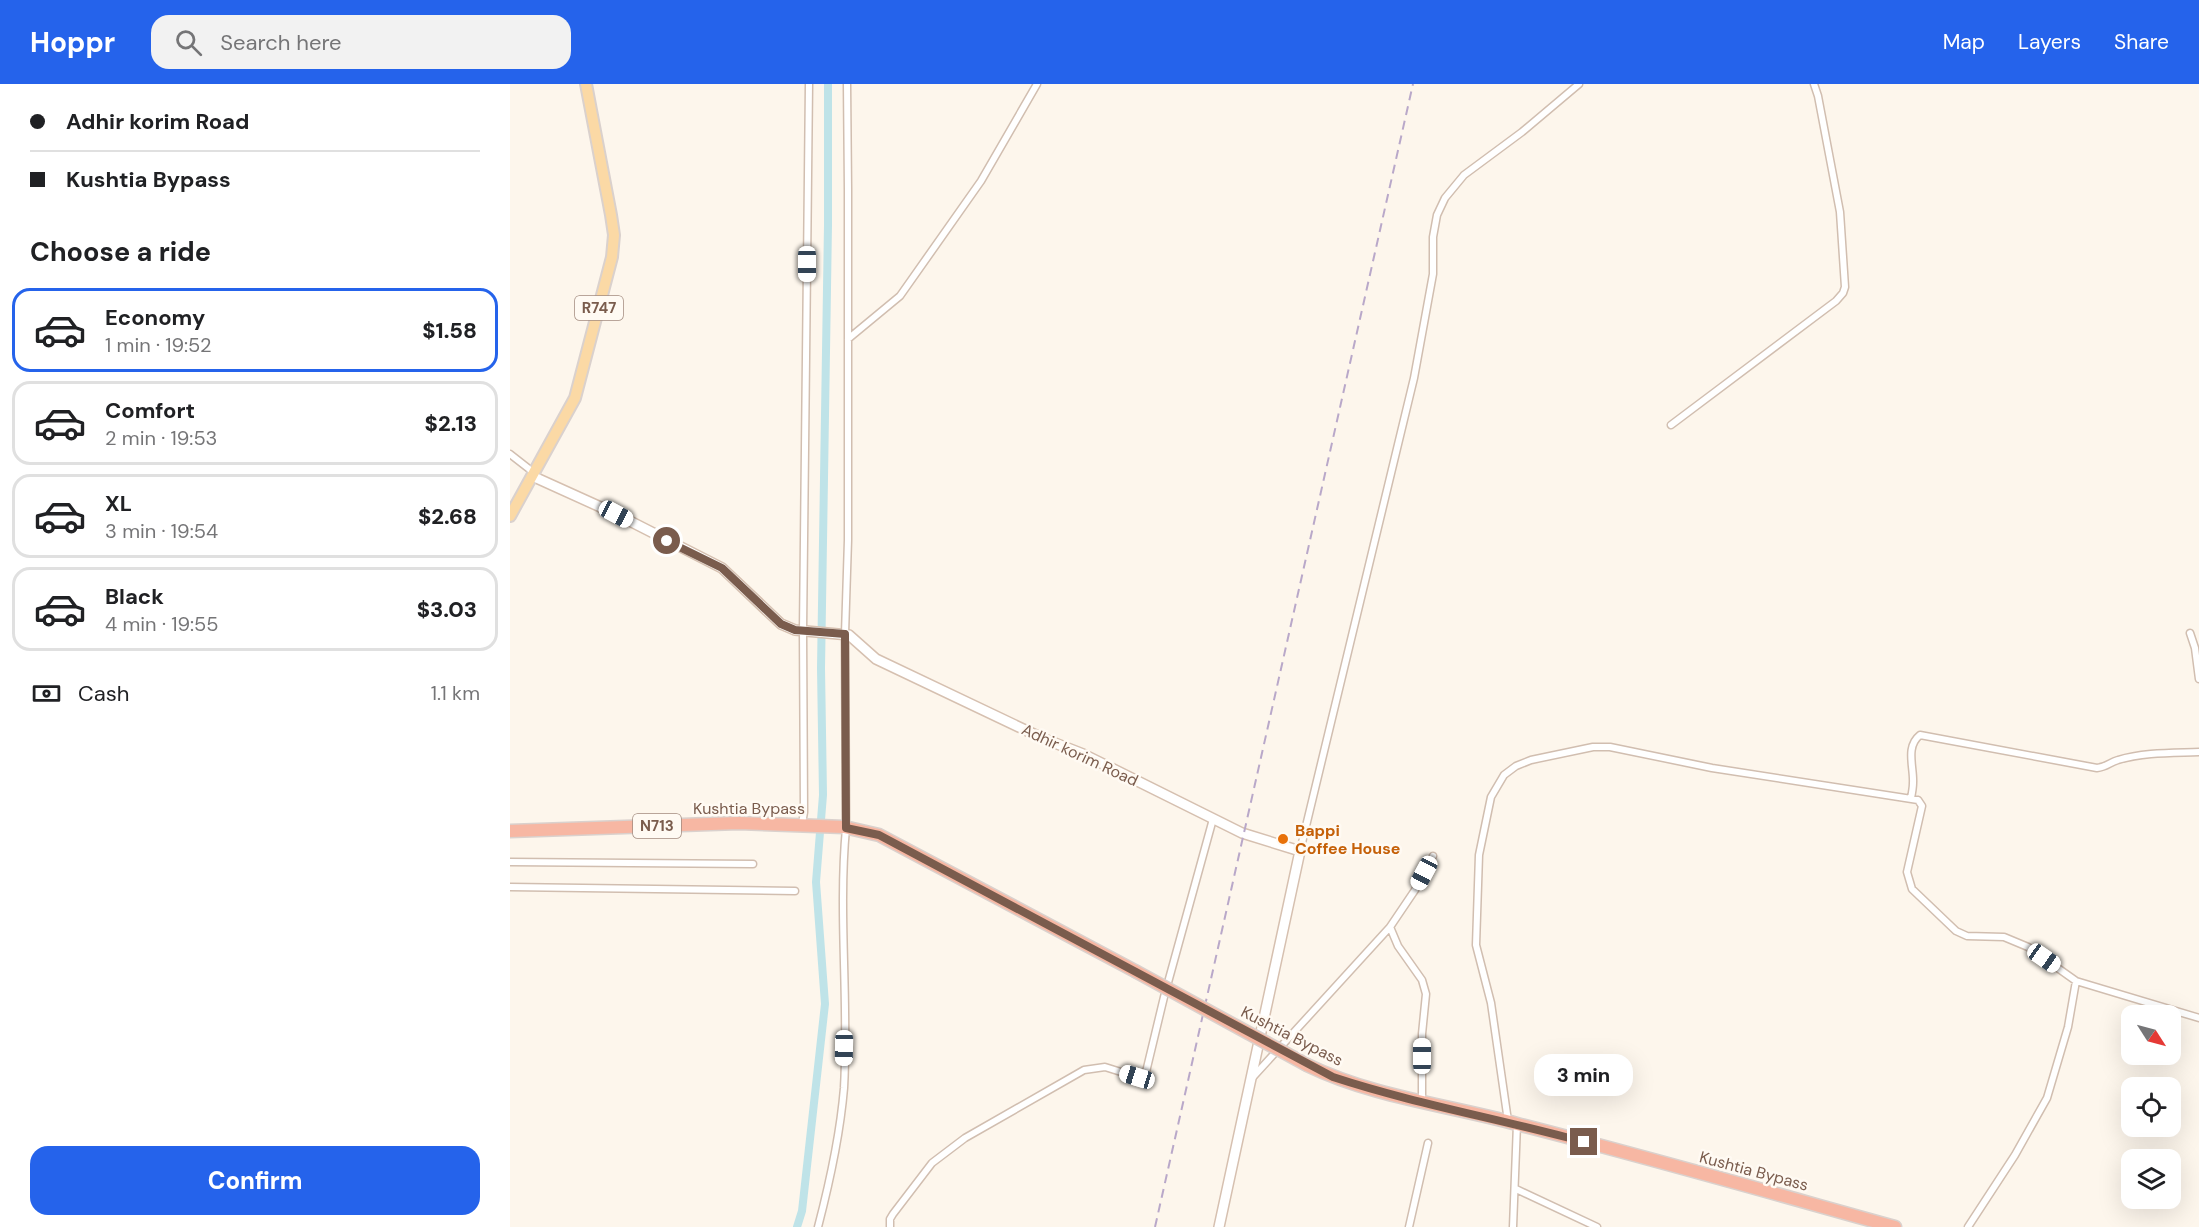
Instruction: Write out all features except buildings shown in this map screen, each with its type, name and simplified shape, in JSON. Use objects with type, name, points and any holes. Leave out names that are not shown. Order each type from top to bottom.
[{"type":"highway","name":"Kushtia Bypass","points":[[510,831],[739,823],[804,824],[845,828],[879,835],[1333,1077],[1363,1087],[1513,1122],[1895,1227]]},
{"type":"main road","name":"R747","points":[[510,516],[575,398],[612,257],[614,235],[611,215],[586,84]]},
{"type":"main road","points":[[532,474],[722,568],[781,624],[803,632],[843,634]]},
{"type":"main road","name":"Adhir korim Road","points":[[843,634],[849,635],[876,659],[1042,738],[1083,754],[1242,833],[1300,851]]},
{"type":"main road","points":[[1219,1227],[1300,851]]},
{"type":"street","points":[[804,824],[803,632],[809,84]]},
{"type":"street","points":[[818,1227],[836,1152],[843,1088],[845,1028],[843,634],[848,557],[847,84]]},
{"type":"street","points":[[848,339],[900,296],[981,181],[1037,84]]},
{"type":"street","points":[[1300,851],[1413,378],[1433,274],[1433,237],[1437,215],[1445,198],[1464,175],[1522,132],[1579,84]]},
{"type":"street","points":[[1671,425],[1843,294],[1845,287],[1840,212],[1814,84]]},
{"type":"street","points":[[510,454],[532,474]]},
{"type":"street","points":[[2190,633],[2195,648],[2199,679]]},
{"type":"street","points":[[1911,798],[1913,784],[1910,761],[1913,742],[1920,735],[2097,768],[2108,766],[2118,760],[2199,752]]},
{"type":"street","points":[[1513,1227],[1516,1189],[1513,1122],[1491,1003],[1476,945],[1476,923],[1482,843],[1491,797],[1504,775],[1516,766],[1531,760],[1593,747],[1610,747],[1712,768],[1918,800],[1922,806],[1907,872],[1912,889],[1956,931],[1967,936],[2004,937],[2028,947],[2076,981],[2199,1018]]},
{"type":"street","points":[[890,1227],[893,1214],[932,1163],[965,1138],[1084,1070],[1105,1067],[1137,1077],[1146,1072],[1213,819]]},
{"type":"street","points":[[1250,1080],[1390,927],[1415,890],[1433,856]]},
{"type":"street","points":[[510,862],[753,864]]},
{"type":"street","points":[[510,887],[795,891]]},
{"type":"street","points":[[1390,927],[1398,946],[1422,980],[1426,994],[1422,1034],[1422,1101]]},
{"type":"street","points":[[1968,1227],[2015,1155],[2047,1098],[2068,1027],[2076,981]]},
{"type":"street","points":[[1409,1227],[1428,1143]]},
{"type":"street","points":[[1516,1189],[1597,1227]]},
{"type":"waterway","points":[[797,1227],[802,1211],[825,1004],[816,882],[823,795],[821,668],[828,84]]},
{"type":"railway","points":[[1155,1227],[1413,84]]},
{"type":"place","name":"Bappi Coffee House","points":[[1283,839]]},
{"type":"route","points":[[667,541],[722,568],[781,624],[795,630],[845,634],[846,828],[879,835],[1333,1077],[1363,1087],[1508,1121],[1584,1142]]}]
